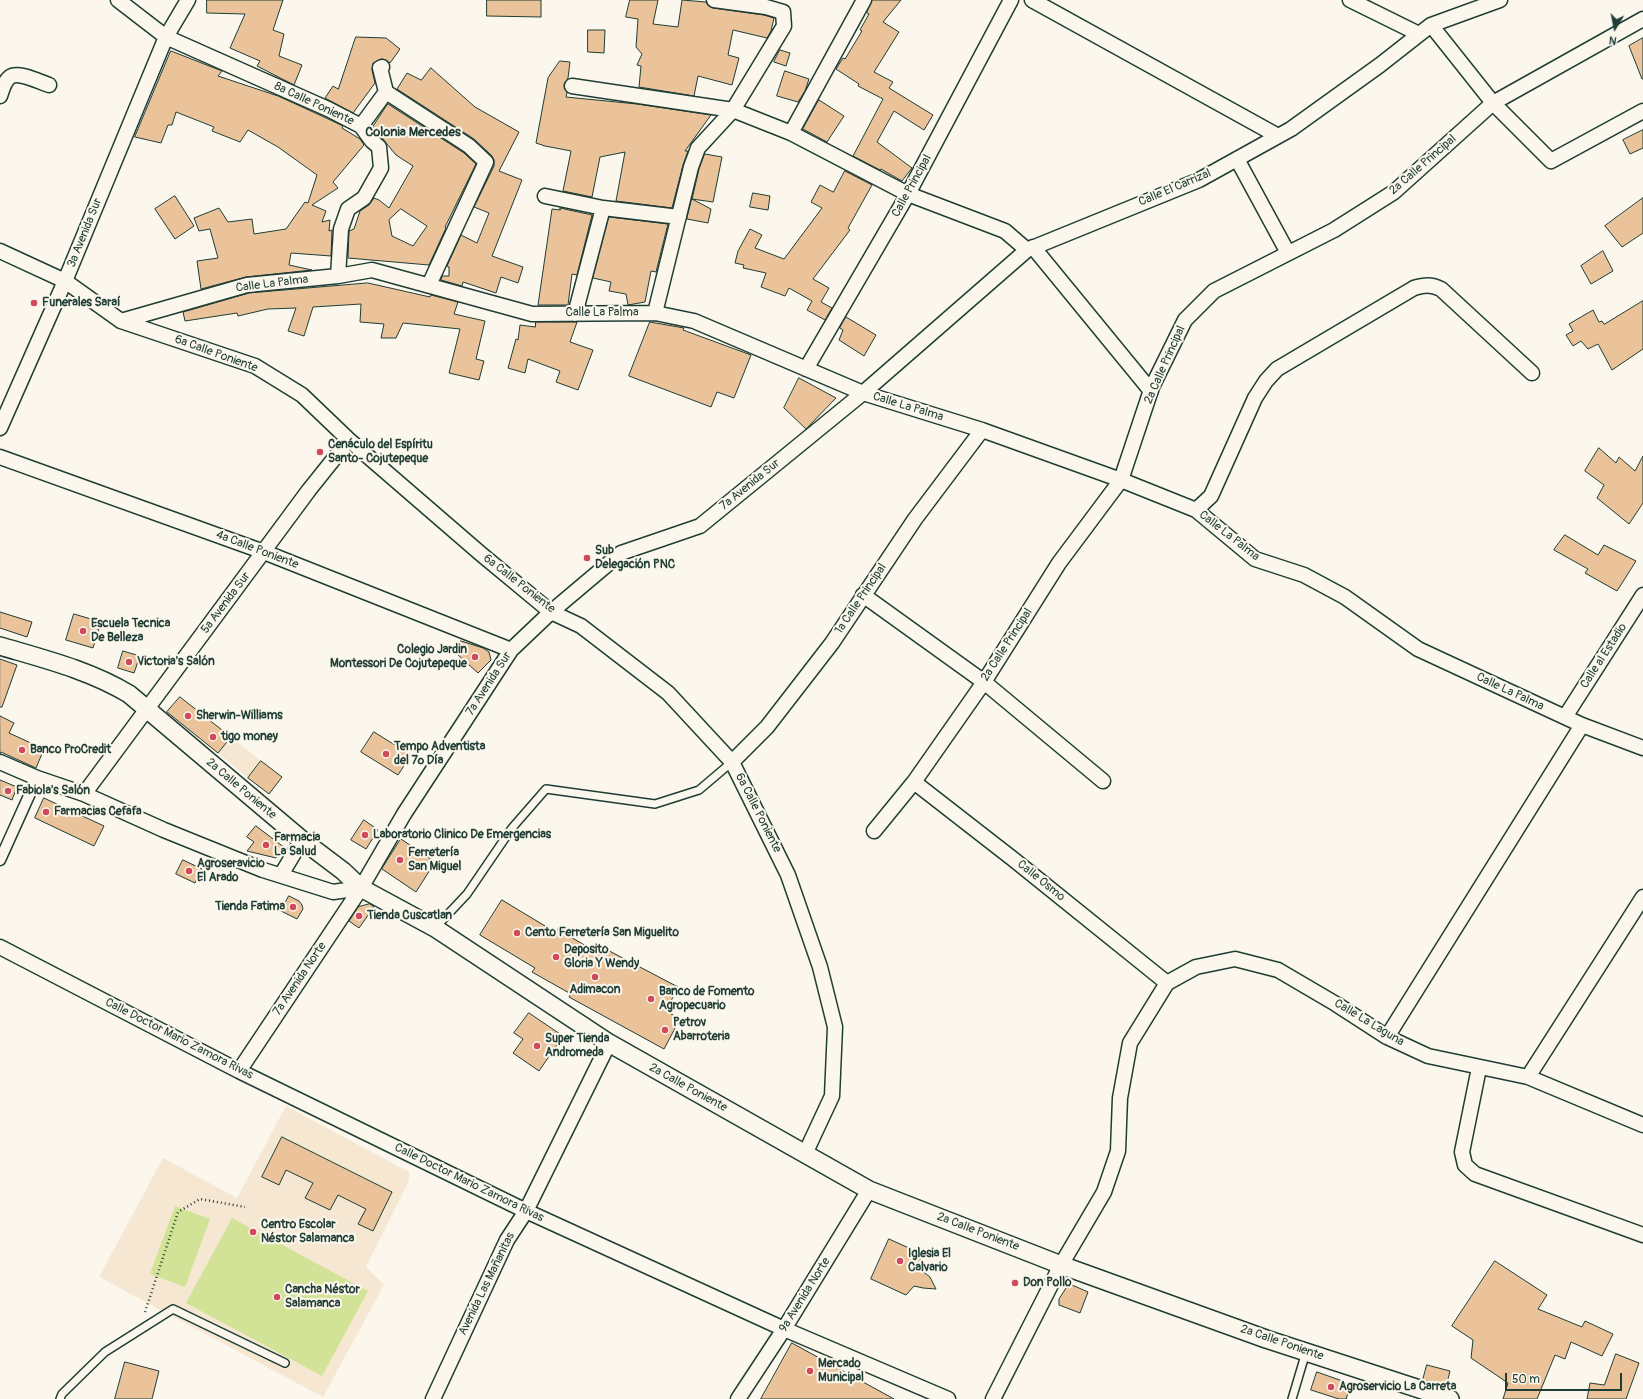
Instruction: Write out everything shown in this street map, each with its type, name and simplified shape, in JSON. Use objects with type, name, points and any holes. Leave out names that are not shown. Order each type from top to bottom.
[{"type":"street","name":"8a Calle Poniente","points":[[118,0],[166,37],[328,109],[361,126],[372,141],[379,147],[381,168],[364,198],[348,209],[342,229],[338,276]]},
{"type":"street","name":"3a Avenida Sur","points":[[0,428],[65,282],[166,37],[188,0]]},
{"type":"street","points":[[655,313],[691,167],[698,148],[733,110],[784,26],[783,12],[766,7],[714,0]]},
{"type":"street","points":[[791,133],[864,0]]},
{"type":"street","name":"Calle Principal","points":[[806,369],[908,194],[1011,0]]},
{"type":"street","points":[[1032,0],[1278,136]]},
{"type":"street","points":[[1350,0],[1419,34]]},
{"type":"street","name":"Calle El Carrizal","points":[[863,393],[1030,248],[1199,180],[1291,129],[1431,25],[1500,0]]},
{"type":"street","name":"2a Calle Principal","points":[[874,832],[914,782],[984,682],[1059,563],[1121,480],[1151,391],[1185,320],[1214,291],[1334,230],[1394,192],[1492,103],[1643,19]]},
{"type":"street","points":[[1431,25],[1492,103],[1551,161],[1643,111]]},
{"type":"street","points":[[382,67],[380,68],[386,92],[469,146],[486,162],[429,285]]},
{"type":"street","points":[[0,96],[6,82],[15,74],[48,85]]},
{"type":"street","points":[[572,86],[733,110],[791,133],[908,194],[1005,231],[1030,248],[1151,391]]},
{"type":"street","points":[[361,126],[386,92]]},
{"type":"street","points":[[1237,159],[1288,253]]},
{"type":"street","points":[[545,196],[603,208],[679,217]]},
{"type":"street","points":[[575,314],[603,208]]},
{"type":"street","name":"6a Calle Poniente","points":[[0,252],[65,282],[121,321],[255,366],[302,395],[349,440],[551,612],[581,626],[668,693],[732,762],[788,875],[820,967],[835,1027],[832,1096],[805,1154]]},
{"type":"street","name":"Calle La Palma","points":[[121,321],[247,285],[338,276],[372,270],[532,314],[655,313],[694,321],[863,393],[982,430],[1121,480],[1196,510],[1255,559],[1304,575],[1345,597],[1418,649],[1582,725],[1643,748]]},
{"type":"street","points":[[1196,510],[1211,496],[1255,398],[1266,381],[1277,369],[1414,288],[1424,285],[1434,285],[1441,289],[1532,373]]},
{"type":"street","name":"7a Avenida Sur","points":[[361,888],[404,814],[510,650],[551,612],[620,553],[700,526],[863,393]]},
{"type":"street","name":"1a Calle Principal","points":[[732,762],[767,727],[832,643],[863,595],[916,519],[982,430]]},
{"type":"street","name":"5a Avenida Sur","points":[[84,794],[309,490],[349,440]]},
{"type":"street","name":"4a Calle Poniente","points":[[0,457],[264,552],[510,650]]},
{"type":"street","points":[[863,595],[984,682],[1103,781]]},
{"type":"street","name":"Calle al Estadio","points":[[1565,717],[1643,595]]},
{"type":"street","name":"2a Calle Poniente","points":[[0,646],[73,667],[129,694],[302,840],[343,871],[361,888],[435,928],[609,1043],[869,1190],[1061,1265],[1306,1352],[1450,1399]]},
{"type":"street","points":[[1387,1037],[1582,725]]},
{"type":"street","points":[[0,762],[37,778],[84,794],[164,830],[263,870],[333,892],[361,888]]},
{"type":"street","points":[[0,860],[37,778]]},
{"type":"street","name":"Calle Osmo","points":[[914,782],[1013,859],[1167,983]]},
{"type":"street","points":[[281,875],[302,840]]},
{"type":"street","name":"7a Avenida Norte","points":[[239,1071],[361,888]]},
{"type":"street","points":[[1528,1077],[1643,897]]},
{"type":"street","name":"Calle Doctor Mario Zamora Rivas","points":[[0,947],[239,1071],[526,1211],[784,1329],[948,1399]]},
{"type":"street","name":"Calle La Laguna","points":[[1167,983],[1196,967],[1234,959],[1278,970],[1336,1004],[1387,1037],[1428,1056],[1479,1068],[1528,1077],[1643,1125]]},
{"type":"street","points":[[992,1399],[1061,1265],[1104,1192],[1118,1151],[1120,1098],[1130,1043],[1167,983]]},
{"type":"street","name":"Avenida Las Mañanitas","points":[[433,1399],[507,1240],[526,1211],[609,1043]]},
{"type":"street","points":[[1479,1068],[1462,1152],[1465,1165],[1475,1174],[1643,1235]]},
{"type":"street","name":"9a Avenida Norte","points":[[738,1399],[784,1329],[869,1190]]},
{"type":"lane","points":[[435,928],[467,894],[512,828],[546,789],[655,804],[699,790],[732,762]]},
{"type":"lane","points":[[60,1399],[62,1394],[105,1352],[173,1309],[285,1363]]},
{"type":"lane","points":[[1292,1399],[1306,1352]]},
{"type":"path","points":[[140,1330],[178,1212],[200,1199],[246,1208]]},
{"type":"shaded area","points":[[231,737],[261,761],[248,778],[218,753]]},
{"type":"shaded area","name":"Centro Escolar Néstor Salamanca","points":[[286,1106],[409,1172],[409,1181],[366,1267],[384,1285],[323,1397],[99,1277],[163,1158],[237,1198]]},
{"type":"green space","points":[[175,1206],[210,1219],[185,1287],[150,1274]]},
{"type":"green space","name":"Cancha Néstor Salamanca","points":[[232,1218],[368,1291],[322,1376],[186,1303]]},
{"type":"building","points":[[207,0],[283,0],[273,30],[284,34],[279,56],[302,65],[294,85],[257,66],[260,61],[230,48],[245,14],[207,13]]},
{"type":"building","points":[[487,0],[541,0],[541,17],[487,16]]},
{"type":"building","points":[[630,0],[658,0],[653,24],[678,27],[682,0],[706,2],[713,8],[764,15],[774,18],[771,31],[767,38],[733,30],[728,55],[739,58],[732,85],[698,76],[694,96],[639,87],[641,66],[637,65],[642,54],[636,47],[638,19],[626,17]]},
{"type":"building","points":[[872,0],[901,0],[883,22],[899,32],[874,72],[893,82],[889,88],[933,115],[924,130],[894,111],[877,142],[912,168],[902,181],[853,156],[883,99],[858,86],[859,84],[836,69],[843,58],[845,59],[862,31],[860,30],[869,14],[867,13]]},
{"type":"building","points":[[588,30],[605,30],[604,53],[588,52]]},
{"type":"building","points":[[356,37],[386,38],[400,49],[390,63],[382,59],[373,63],[372,70],[375,83],[353,113],[325,98],[333,86],[338,89]]},
{"type":"building","points":[[1643,38],[1643,79],[1642,79],[1629,46]]},
{"type":"building","points":[[780,50],[790,53],[786,66],[774,62]]},
{"type":"building","points":[[171,51],[222,71],[218,76],[278,96],[343,126],[342,128],[360,139],[364,145],[333,182],[338,188],[312,205],[326,211],[322,222],[330,220],[329,231],[332,230],[331,256],[291,253],[289,265],[312,270],[246,277],[201,289],[197,261],[218,258],[210,229],[199,231],[194,218],[219,208],[228,222],[252,219],[254,234],[286,229],[305,202],[308,203],[317,175],[278,147],[248,130],[240,142],[212,131],[214,127],[176,112],[172,125],[168,125],[161,143],[135,137]]},
{"type":"building","points":[[560,61],[570,62],[568,78],[564,85],[567,93],[566,97],[637,104],[711,115],[685,151],[688,151],[672,208],[616,201],[625,152],[600,157],[592,197],[563,191],[571,151],[536,143],[548,78]]},
{"type":"building","points":[[431,68],[475,107],[519,132],[499,171],[522,180],[492,256],[523,267],[518,283],[501,277],[496,293],[463,282],[462,286],[441,280],[442,276],[449,276],[449,267],[447,266],[461,235],[477,243],[489,213],[474,207],[494,166],[494,161],[492,156],[474,139],[397,89],[407,73],[421,80]]},
{"type":"building","points":[[785,71],[809,79],[805,91],[798,102],[777,96]]},
{"type":"building","points":[[819,100],[844,116],[827,142],[803,129]]},
{"type":"building","points":[[388,104],[464,153],[476,164],[445,227],[446,228],[429,265],[348,258],[349,231],[354,229],[360,211],[369,205],[374,198],[389,208],[413,166],[396,155],[373,127]],"holes":[[[401,209],[427,226],[413,246],[392,236],[389,220]]]},
{"type":"building","points":[[1643,130],[1643,148],[1630,154],[1623,140]]},
{"type":"building","points":[[705,154],[722,157],[713,202],[692,199],[699,169]]},
{"type":"building","points":[[845,171],[872,185],[848,228],[850,230],[813,279],[829,288],[821,302],[832,308],[825,320],[807,310],[812,301],[789,288],[785,296],[761,287],[766,273],[743,268],[744,265],[735,263],[738,251],[750,229],[762,235],[755,248],[784,259],[822,208],[811,202],[820,185],[833,192]]},
{"type":"building","points":[[753,193],[770,196],[768,210],[750,207]]},
{"type":"building","points":[[175,196],[194,226],[175,239],[155,209]]},
{"type":"building","points":[[1643,198],[1643,233],[1622,247],[1605,226]]},
{"type":"building","points":[[692,199],[711,209],[708,223],[687,219]]},
{"type":"building","points":[[560,208],[592,215],[577,275],[572,274],[568,305],[538,305],[552,209],[560,210]]},
{"type":"building","points":[[609,217],[668,224],[656,272],[651,271],[645,302],[628,305],[626,294],[609,291],[611,282],[593,278]]},
{"type":"building","points":[[1603,251],[1613,271],[1591,284],[1581,266]]},
{"type":"building","points":[[368,283],[430,297],[431,295],[458,302],[454,314],[485,321],[476,359],[484,361],[479,380],[449,373],[460,329],[403,323],[396,338],[381,338],[384,324],[360,322],[361,304],[313,307],[304,336],[288,331],[296,308],[268,309],[238,316],[237,313],[185,321],[183,312],[249,293]]},
{"type":"building","points":[[1643,301],[1643,349],[1612,370],[1598,344],[1588,349],[1581,341],[1573,346],[1566,335],[1573,331],[1569,324],[1593,310],[1599,322],[1602,321],[1604,324]]},
{"type":"building","points":[[846,317],[876,335],[864,356],[839,340],[843,330],[840,328]]},
{"type":"building","points":[[536,322],[577,322],[570,342],[593,350],[578,390],[556,382],[560,371],[528,359],[525,373],[508,368],[516,339],[518,340],[520,325],[535,327]]},
{"type":"building","points":[[650,322],[684,328],[683,330],[751,355],[734,398],[717,392],[711,407],[629,376]]},
{"type":"building","points":[[799,378],[836,398],[806,429],[784,408]]},
{"type":"building","points":[[1599,448],[1616,463],[1619,457],[1635,471],[1643,456],[1643,503],[1629,524],[1597,498],[1604,485],[1585,471]]},
{"type":"building","points":[[1565,535],[1598,555],[1604,545],[1636,561],[1617,591],[1585,573],[1588,569],[1554,550]]},
{"type":"building","points":[[0,612],[32,622],[27,637],[0,628]]},
{"type":"building","name":"Escuela Tecnica De Belleza","points":[[74,614],[101,622],[93,648],[66,640]]},
{"type":"building","name":"Colegio Jardin Montessori De Cojutepeque","points":[[461,641],[483,648],[489,652],[491,660],[478,673],[457,654]]},
{"type":"building","name":"Victoria's Salón","points":[[123,651],[140,656],[134,673],[118,668]]},
{"type":"building","points":[[0,659],[17,665],[2,707],[0,707]]},
{"type":"building","points":[[180,697],[231,737],[218,753],[167,712]]},
{"type":"building","name":"Banco ProCredit","points":[[0,716],[14,723],[9,733],[44,749],[36,768],[1,752],[0,754]]},
{"type":"building","name":"Tempo Adventista del 7º Día","points":[[374,732],[411,755],[398,775],[361,752]]},
{"type":"building","points":[[261,761],[282,777],[269,794],[248,778]]},
{"type":"building","name":"Fabiola's Salón","points":[[0,780],[17,787],[12,800],[0,795]]},
{"type":"building","points":[[44,798],[104,826],[94,846],[35,818]]},
{"type":"building","name":"Laboratorio Clinico De Emergencias","points":[[364,820],[378,830],[366,849],[351,840]]},
{"type":"building","name":"Farmacia La Salud","points":[[256,826],[285,848],[276,858],[247,851],[254,842],[247,837]]},
{"type":"building","points":[[401,839],[435,862],[416,892],[382,869]]},
{"type":"building","name":"Agroseravicio El Arado","points":[[183,860],[202,869],[195,883],[176,874]]},
{"type":"building","name":"Tienda Fatima","points":[[289,896],[299,901],[302,905],[303,909],[297,919],[281,911]]},
{"type":"building","points":[[502,900],[555,932],[557,929],[593,950],[596,944],[678,987],[666,1011],[680,1019],[664,1049],[569,997],[571,994],[532,972],[535,968],[480,935]]},
{"type":"building","name":"Tienda Cuscatlan","points":[[370,904],[374,907],[359,928],[349,921],[358,907]]},
{"type":"building","name":"Super Tienda Andromeda","points":[[529,1013],[563,1036],[539,1071],[513,1053],[523,1039],[514,1033]]},
{"type":"building","points":[[282,1137],[392,1192],[373,1231],[358,1224],[366,1209],[338,1195],[330,1210],[305,1198],[313,1183],[286,1170],[279,1185],[262,1177]]},
{"type":"building","name":"Iglesia El Calvario","points":[[889,1239],[920,1253],[921,1270],[930,1277],[936,1289],[914,1286],[906,1295],[871,1279]]},
{"type":"building","points":[[1495,1261],[1547,1295],[1538,1309],[1582,1327],[1585,1321],[1613,1334],[1602,1356],[1571,1342],[1565,1359],[1555,1355],[1537,1399],[1503,1399],[1508,1383],[1471,1358],[1473,1340],[1452,1326]]},
{"type":"building","points":[[1072,1285],[1088,1292],[1080,1313],[1059,1305],[1059,1299],[1066,1288]]},
{"type":"building","name":"Mercado Municipal","points":[[792,1343],[894,1399],[761,1399]]},
{"type":"building","points":[[1616,1354],[1639,1363],[1626,1399],[1587,1399],[1590,1383],[1604,1385]]},
{"type":"building","points":[[125,1362],[159,1371],[152,1399],[115,1399]]},
{"type":"building","points":[[1427,1365],[1450,1371],[1446,1387],[1423,1380]]},
{"type":"building","name":"Agroservicio La Carreta","points":[[1317,1372],[1351,1384],[1346,1399],[1339,1399],[1311,1390]]},
{"type":"place","name":"Funerales Saraí","points":[[34,303]]},
{"type":"place","name":"Cenáculo del Espíritu Santo- Cojutepeque","points":[[320,452]]},
{"type":"place","name":"Sub Delegación PNC","points":[[587,558]]},
{"type":"place","name":"Escuela Tecnica De Belleza","points":[[83,631]]},
{"type":"place","name":"Colegio Jardin Montessori De Cojutepeque","points":[[475,657]]},
{"type":"place","name":"Victoria's Salón","points":[[129,662]]},
{"type":"place","name":"Sherwin-Williams","points":[[188,716]]},
{"type":"place","name":"tigo money","points":[[213,737]]},
{"type":"place","name":"Banco ProCredit","points":[[22,750]]},
{"type":"place","name":"Tempo Adventista del 7º Día","points":[[386,754]]},
{"type":"place","name":"Fabiola's Salón","points":[[8,791]]},
{"type":"place","name":"Farmacias Cefafa","points":[[46,812]]},
{"type":"place","name":"Laboratorio Clinico De Emergencias","points":[[365,835]]},
{"type":"place","name":"Farmacia La Salud","points":[[266,845]]},
{"type":"place","name":"Ferretería San Miguel","points":[[400,860]]},
{"type":"place","name":"Agroseravicio El Arado","points":[[189,871]]},
{"type":"place","name":"Tienda Fatima","points":[[293,907]]},
{"type":"place","name":"Tienda Cuscatlan","points":[[359,916]]},
{"type":"place","name":"Cento Ferretería San Miguelito","points":[[517,933]]},
{"type":"place","name":"Deposito Gloria Y Wendy","points":[[556,957]]},
{"type":"place","name":"Adimacon","points":[[595,977]]},
{"type":"place","name":"Banco de Fomento Agropecuario","points":[[651,999]]},
{"type":"place","name":"Petrov Abarroteria","points":[[665,1030]]},
{"type":"place","name":"Super Tienda Andromeda","points":[[537,1046]]},
{"type":"place","name":"Centro Escolar Néstor Salamanca","points":[[253,1232]]},
{"type":"place","name":"Iglesia El Calvario","points":[[900,1261]]},
{"type":"place","name":"Don Pollo","points":[[1015,1283]]},
{"type":"place","name":"Cancha Néstor Salamanca","points":[[277,1297]]},
{"type":"place","name":"Mercado Municipal","points":[[810,1371]]},
{"type":"place","name":"Agroservicio La Carreta","points":[[1331,1387]]},
{"type":"district","name":"Colonia Mercedes","points":[[413,133]]}]
